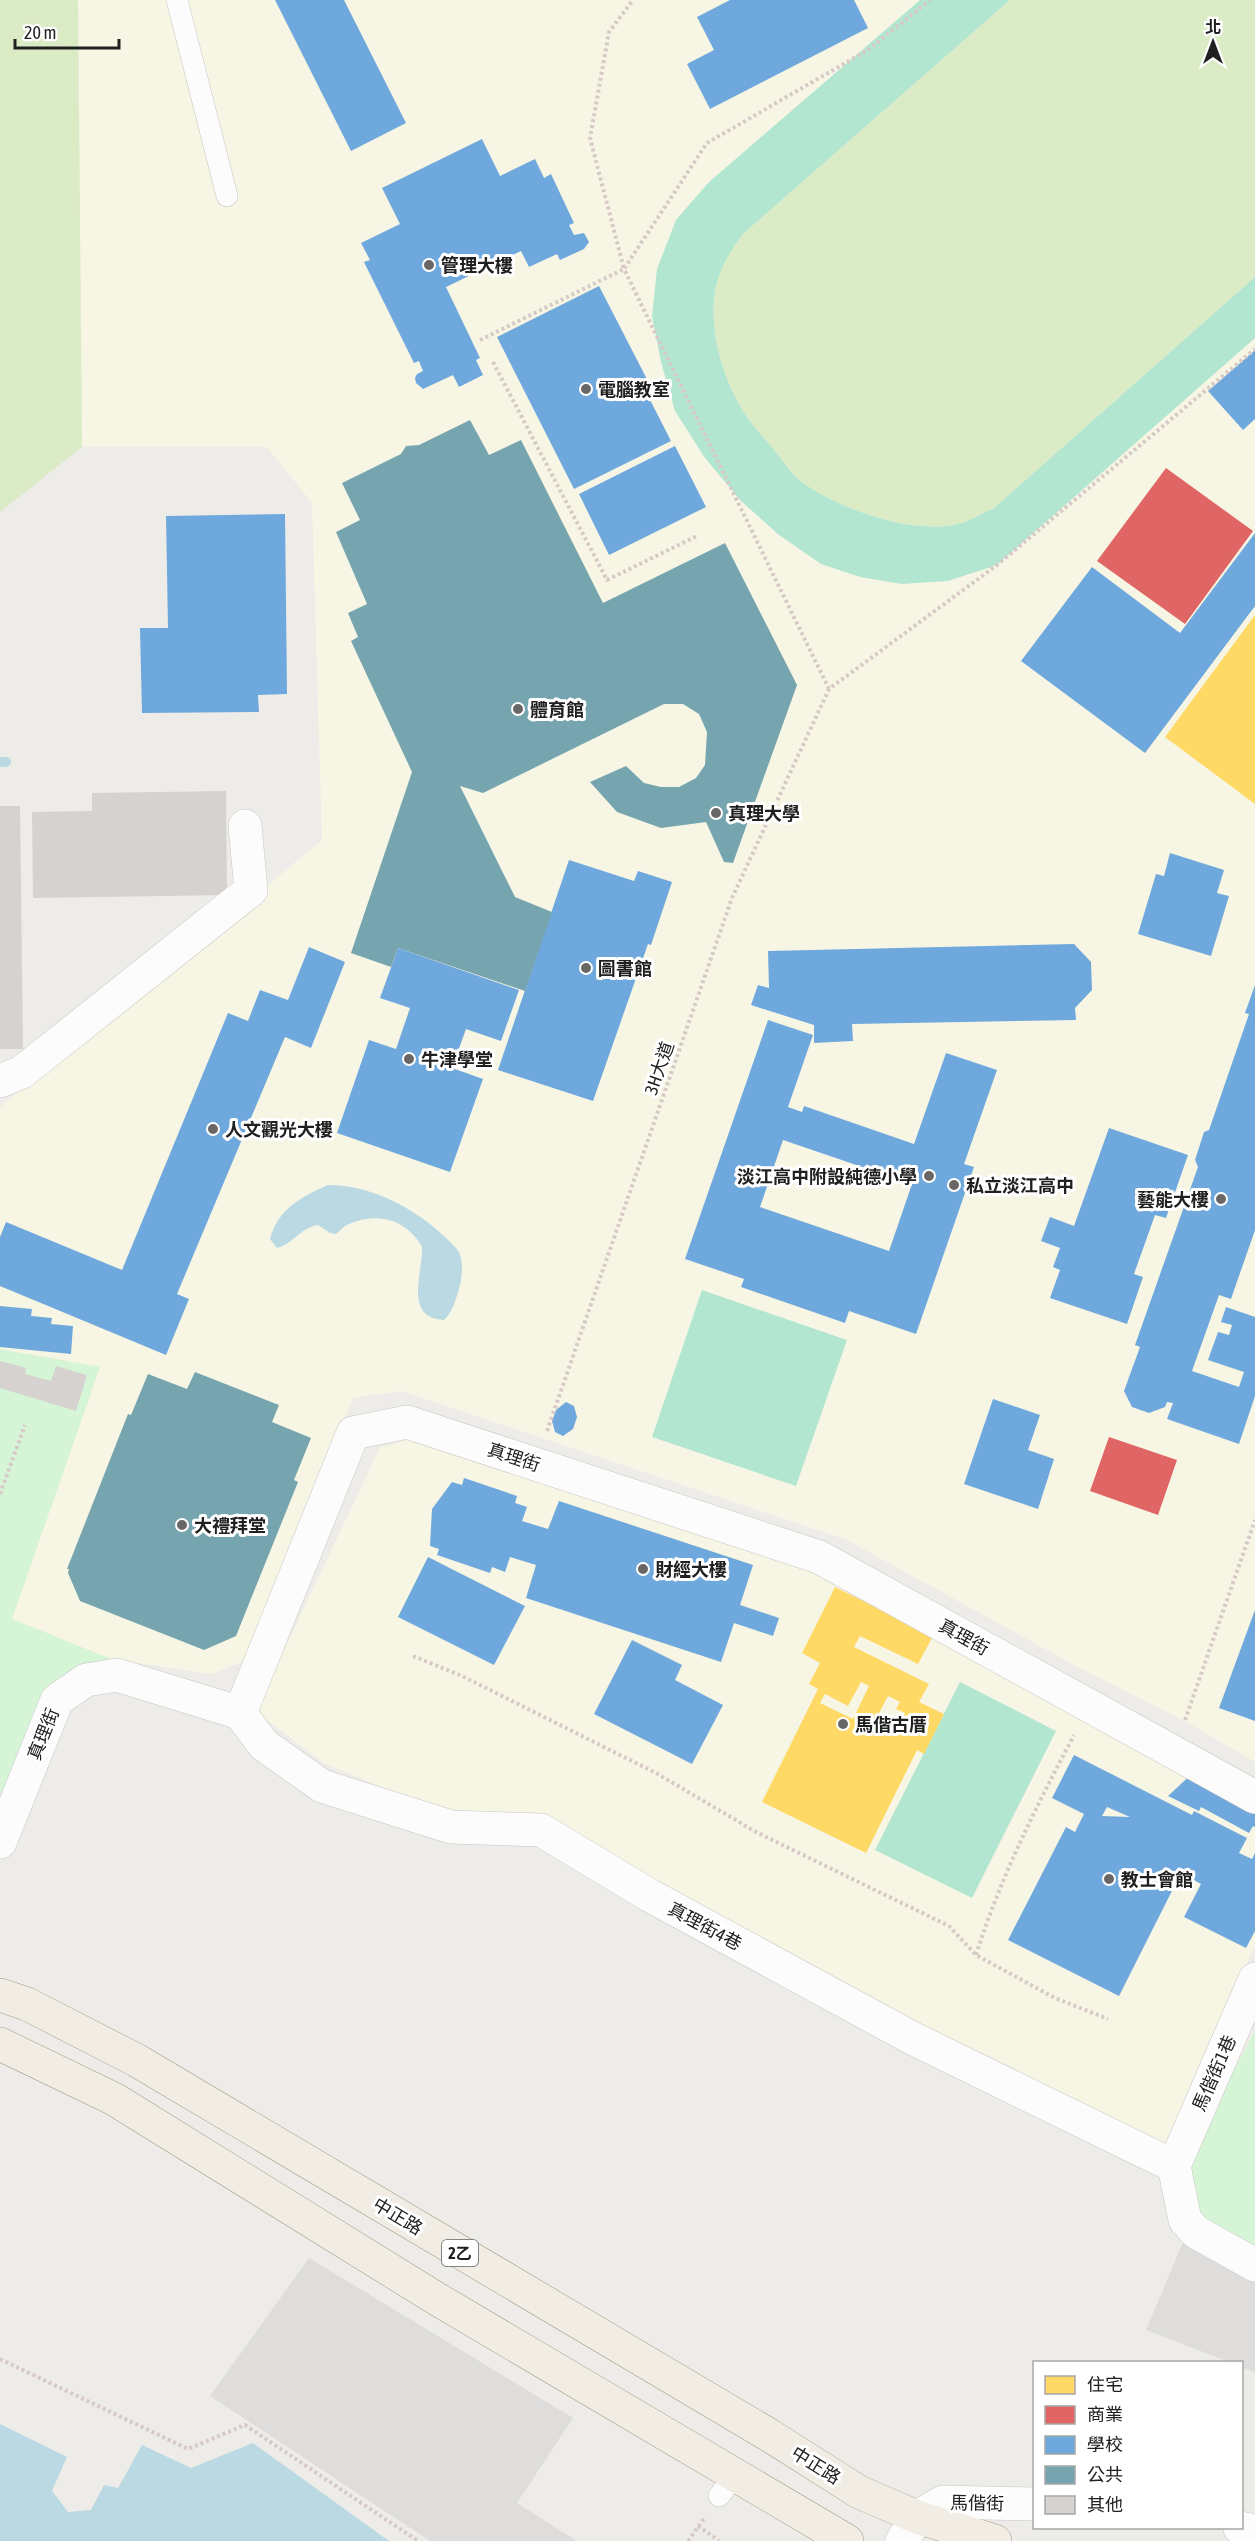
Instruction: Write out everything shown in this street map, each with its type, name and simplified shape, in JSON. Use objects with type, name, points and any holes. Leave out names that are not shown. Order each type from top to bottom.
[{"type":"main road","name":"中正路","points":[[0,1995],[27,2004],[136,2060],[769,2435],[859,2492],[909,2529]]},
{"type":"main road","points":[[0,2044],[114,2099],[448,2305],[728,2485],[847,2541]]},
{"type":"main road","name":"2乙","points":[[909,2529],[995,2541]]},
{"type":"street","points":[[0,1081],[22,1072],[251,890],[245,826]]},
{"type":"street","name":"真理街","points":[[0,1842],[57,1700],[86,1680],[117,1675],[240,1713],[353,1433],[406,1422],[819,1557],[1255,1797]]},
{"type":"street","name":"真理街4巷","points":[[240,1713],[264,1745],[322,1786],[452,1827],[541,1830],[649,1895],[912,2038],[1174,2166]]},
{"type":"street","name":"馬偕街1巷","points":[[1174,2166],[1255,1979]]},
{"type":"street","points":[[1174,2166],[1185,2220],[1196,2232],[1255,2265]]},
{"type":"street","name":"馬偕街","points":[[909,2529],[943,2502],[1033,2504]]},
{"type":"lane","points":[[177,0],[227,196]]},
{"type":"path","points":[[633,0],[609,32],[590,138],[624,269],[829,689],[997,565],[1255,349]]},
{"type":"path","points":[[480,340],[624,269],[707,143],[868,50],[930,0]]},
{"type":"path","points":[[493,362],[607,580],[697,536]]},
{"type":"path","name":"3H大道","points":[[535,1464],[732,898],[829,689]]},
{"type":"path","points":[[0,1494],[25,1425]]},
{"type":"path","points":[[1185,1721],[1255,1520]]},
{"type":"path","points":[[413,1656],[462,1676],[656,1773],[756,1832],[949,1926],[976,1955],[1055,1998],[1108,2019]]},
{"type":"path","points":[[976,1955],[990,1912],[1021,1836],[1076,1732]]},
{"type":"path","points":[[0,2359],[188,2449],[245,2424],[418,2541]]},
{"type":"path","points":[[698,2526],[719,2541]]},
{"type":"shaded area","name":"真理大學","points":[[78,0],[1255,0],[1255,1762],[1185,1721],[1076,1666],[847,1540],[401,1391],[353,1398],[249,1659],[211,1674],[111,1659],[12,1619],[100,1367],[0,1349],[0,1107],[322,840],[312,503],[267,447],[82,447]]},
{"type":"shaded area","points":[[417,1437],[812,1564],[1255,1799],[1255,1945],[1165,2146],[989,2066],[661,1891],[445,1814],[324,1763],[255,1711],[380,1448]]},
{"type":"shaded area","points":[[1186,2235],[1255,2278],[1255,2373],[1243,2367],[1243,2361],[1226,2361],[1146,2330]]},
{"type":"shaded area","points":[[309,2258],[573,2418],[517,2503],[577,2541],[430,2541],[210,2396]]},
{"type":"green space","points":[[0,0],[78,0],[82,447],[0,512]]},
{"type":"green space","points":[[920,0],[1010,0],[743,234],[727,258],[716,286],[714,320],[716,338],[732,390],[749,420],[796,477],[837,502],[881,518],[904,524],[926,526],[947,526],[965,522],[994,508],[1255,277],[1255,338],[997,565],[948,581],[902,584],[860,577],[821,564],[779,535],[741,501],[705,458],[675,411],[661,362],[652,316],[657,269],[676,220],[709,182]]},
{"type":"green space","points":[[1010,0],[1255,0],[1255,277],[994,508],[965,522],[947,526],[904,524],[858,511],[802,482],[752,424],[732,390],[720,356],[714,320],[716,286],[727,258],[743,234]]},
{"type":"green space","points":[[702,1290],[847,1340],[796,1486],[652,1437]]},
{"type":"green space","points":[[0,1349],[100,1367],[12,1619],[111,1659],[58,1687],[0,1810]]},
{"type":"green space","points":[[960,1682],[1056,1731],[972,1898],[875,1850]]},
{"type":"green space","points":[[1255,2030],[1255,2252],[1193,2222],[1188,2185],[1193,2151]]},
{"type":"water","points":[[328,1185],[360,1189],[392,1200],[421,1217],[456,1248],[462,1261],[461,1282],[453,1307],[444,1320],[431,1317],[423,1311],[419,1303],[422,1247],[416,1237],[399,1224],[379,1218],[368,1219],[347,1225],[336,1234],[318,1225],[306,1229],[288,1243],[277,1248],[270,1239],[285,1212],[300,1199]]},
{"type":"water","points":[[0,2424],[67,2457],[52,2491],[68,2512],[91,2510],[104,2485],[118,2488],[142,2445],[191,2468],[253,2443],[389,2541],[0,2541]]},
{"type":"building: 住宅","points":[[1255,615],[1255,804],[1165,737]]},
{"type":"building: 住宅","name":"馬偕古厝","points":[[835,1587],[933,1636],[918,1664],[860,1636],[854,1647],[929,1684],[919,1702],[944,1714],[924,1754],[917,1750],[866,1853],[762,1802],[818,1689],[809,1684],[820,1663],[802,1653]],"holes":[[[861,1682],[869,1686],[853,1719],[820,1703],[825,1694],[848,1706]],[[888,1696],[900,1702],[896,1709],[905,1713],[897,1729],[876,1719]]]},
{"type":"building: 商業","points":[[1166,468],[1253,531],[1185,624],[1097,561]]},
{"type":"building: 商業","points":[[1109,1437],[1177,1460],[1158,1515],[1090,1491]]},
{"type":"building: 學校","points":[[275,0],[344,0],[406,123],[351,151]]},
{"type":"building: 學校","points":[[730,0],[854,0],[868,28],[710,109],[687,64],[714,50],[697,17]]},
{"type":"building: 學校","name":"管理大樓","points":[[482,139],[500,176],[535,159],[544,178],[551,174],[574,223],[569,225],[574,235],[584,233],[589,242],[584,249],[560,260],[557,254],[529,267],[521,251],[446,287],[480,358],[476,360],[483,375],[459,387],[453,375],[423,389],[416,383],[415,378],[423,371],[419,361],[414,363],[364,262],[370,260],[361,243],[400,224],[382,188]]},
{"type":"building: 學校","name":"電腦教室","points":[[599,286],[651,387],[645,390],[671,441],[574,489],[497,337]]},
{"type":"building: 學校","points":[[1255,350],[1255,419],[1243,430],[1208,391]]},
{"type":"building: 學校","points":[[675,446],[706,507],[609,555],[579,494]]},
{"type":"building: 學校","points":[[285,514],[287,694],[258,695],[259,712],[142,713],[140,628],[168,628],[166,516]]},
{"type":"building: 學校","points":[[1255,533],[1255,606],[1145,753],[1021,661],[1092,567],[1180,633]]},
{"type":"building: 學校","points":[[1170,853],[1224,870],[1217,893],[1229,896],[1211,956],[1138,934],[1156,874],[1164,876]]},
{"type":"building: 學校","name":"圖書館","points":[[569,860],[634,881],[638,871],[672,882],[593,1101],[498,1070]]},
{"type":"building: 學校","points":[[1074,944],[1091,962],[1092,990],[1075,1008],[1076,1020],[852,1024],[853,1041],[814,1043],[814,1025],[751,1005],[758,985],[769,988],[768,951]]},
{"type":"building: 學校","name":"人文觀光大樓","points":[[309,947],[345,962],[311,1048],[285,1037],[177,1294],[189,1299],[166,1355],[0,1286],[0,1237],[6,1222],[122,1270],[228,1013],[248,1021],[260,990],[288,1000]]},
{"type":"building: 學校","name":"牛津學堂","points":[[398,948],[519,990],[501,1041],[466,1029],[452,1068],[483,1079],[450,1172],[337,1133],[369,1040],[396,1049],[410,1008],[380,998]]},
{"type":"building: 學校","name":"藝能大樓","points":[[1255,985],[1255,1230],[1231,1299],[1219,1295],[1192,1371],[1239,1387],[1244,1372],[1208,1360],[1218,1332],[1229,1335],[1232,1325],[1221,1322],[1226,1307],[1255,1317],[1255,1396],[1239,1444],[1167,1419],[1173,1403],[1167,1402],[1165,1407],[1149,1413],[1132,1407],[1124,1391],[1140,1347],[1135,1345],[1198,1167],[1195,1160],[1204,1132],[1209,1130],[1249,1014],[1245,1013]]},
{"type":"building: 學校","name":"淡江高中附設純德小學","points":[[768,1020],[813,1035],[788,1107],[802,1112],[804,1106],[914,1144],[946,1053],[997,1070],[964,1164],[974,1167],[916,1334],[849,1311],[845,1323],[741,1287],[744,1279],[685,1259]],"holes":[[[783,1140],[912,1184],[889,1251],[760,1207]]]},
{"type":"building: 學校","points":[[1109,1128],[1188,1155],[1166,1218],[1155,1215],[1134,1274],[1143,1277],[1127,1324],[1050,1298],[1060,1270],[1053,1267],[1060,1248],[1041,1241],[1050,1217],[1074,1226]]},
{"type":"building: 學校","points":[[0,1306],[32,1309],[31,1316],[52,1318],[51,1324],[73,1326],[71,1354],[0,1347]]},
{"type":"building: 學校","points":[[993,1399],[1040,1415],[1028,1450],[1054,1459],[1038,1509],[964,1484]]},
{"type":"building: 學校","points":[[566,1402],[574,1406],[577,1417],[573,1429],[563,1436],[555,1432],[552,1421],[556,1410]]},
{"type":"building: 學校","name":"財經大樓","points":[[464,1478],[517,1496],[515,1503],[527,1507],[522,1521],[548,1529],[559,1501],[753,1565],[740,1605],[779,1618],[773,1636],[734,1623],[721,1662],[526,1598],[536,1565],[510,1557],[505,1572],[492,1567],[490,1573],[437,1555],[439,1549],[430,1546],[432,1509],[452,1482],[462,1485]]},
{"type":"building: 學校","points":[[428,1557],[525,1606],[494,1665],[398,1617]]},
{"type":"building: 學校","points":[[1255,1610],[1255,1721],[1219,1708]]},
{"type":"building: 學校","points":[[632,1640],[682,1665],[675,1680],[723,1705],[692,1764],[594,1714]]},
{"type":"building: 學校","name":"教士會館","points":[[1074,1755],[1192,1815],[1194,1811],[1247,1838],[1239,1853],[1252,1859],[1255,1853],[1255,1931],[1246,1948],[1184,1917],[1201,1884],[1181,1873],[1119,1996],[1008,1940],[1066,1827],[1075,1832],[1084,1814],[1052,1798]],"holes":[[[1107,1807],[1130,1817],[1102,1816]]]},
{"type":"building: 學校","points":[[1195,1771],[1255,1805],[1255,1827],[1253,1826],[1249,1833],[1201,1807],[1199,1811],[1168,1796]]},
{"type":"building: 公共","name":"體育館","points":[[470,420],[489,455],[521,440],[603,603],[725,543],[797,685],[733,863],[724,862],[706,822],[661,828],[617,812],[590,782],[626,766],[644,783],[661,787],[679,787],[696,778],[705,765],[707,732],[699,714],[683,704],[664,704],[483,793],[460,786],[515,897],[552,912],[525,991],[398,948],[391,967],[351,953],[412,772],[351,641],[358,637],[348,613],[367,604],[336,532],[360,520],[342,483],[401,454],[406,446],[419,445]]},
{"type":"building: 公共","name":"大禮拜堂","points":[[195,1372],[279,1405],[272,1422],[311,1438],[294,1480],[298,1482],[236,1636],[204,1650],[80,1601],[68,1573],[69,1569],[67,1569],[128,1414],[131,1415],[148,1374],[187,1389]]},
{"type":"building: 其他","points":[[226,791],[227,895],[33,898],[32,812],[92,811],[92,793]]},
{"type":"building: 其他","points":[[0,806],[20,806],[23,1049],[0,1049]]},
{"type":"building: 其他","points":[[0,1361],[26,1368],[25,1374],[51,1381],[56,1366],[87,1375],[76,1411],[0,1388]]},
{"type":"waterway","points":[[0,762],[6,762]]},
{"type":"place","name":"管理大樓","points":[[429,265]]},
{"type":"place","name":"電腦教室","points":[[586,389]]},
{"type":"place","name":"體育館","points":[[518,709]]},
{"type":"place","name":"真理大學","points":[[716,813]]},
{"type":"place","name":"圖書館","points":[[586,968]]},
{"type":"place","name":"牛津學堂","points":[[409,1059]]},
{"type":"place","name":"人文觀光大樓","points":[[213,1129]]},
{"type":"place","name":"淡江高中附設純德小學","points":[[929,1176]]},
{"type":"place","name":"私立淡江高中","points":[[954,1185]]},
{"type":"place","name":"藝能大樓","points":[[1221,1199]]},
{"type":"place","name":"大禮拜堂","points":[[182,1525]]},
{"type":"place","name":"財經大樓","points":[[643,1569]]},
{"type":"place","name":"馬偕古厝","points":[[843,1724]]},
{"type":"place","name":"教士會館","points":[[1109,1879]]}]
